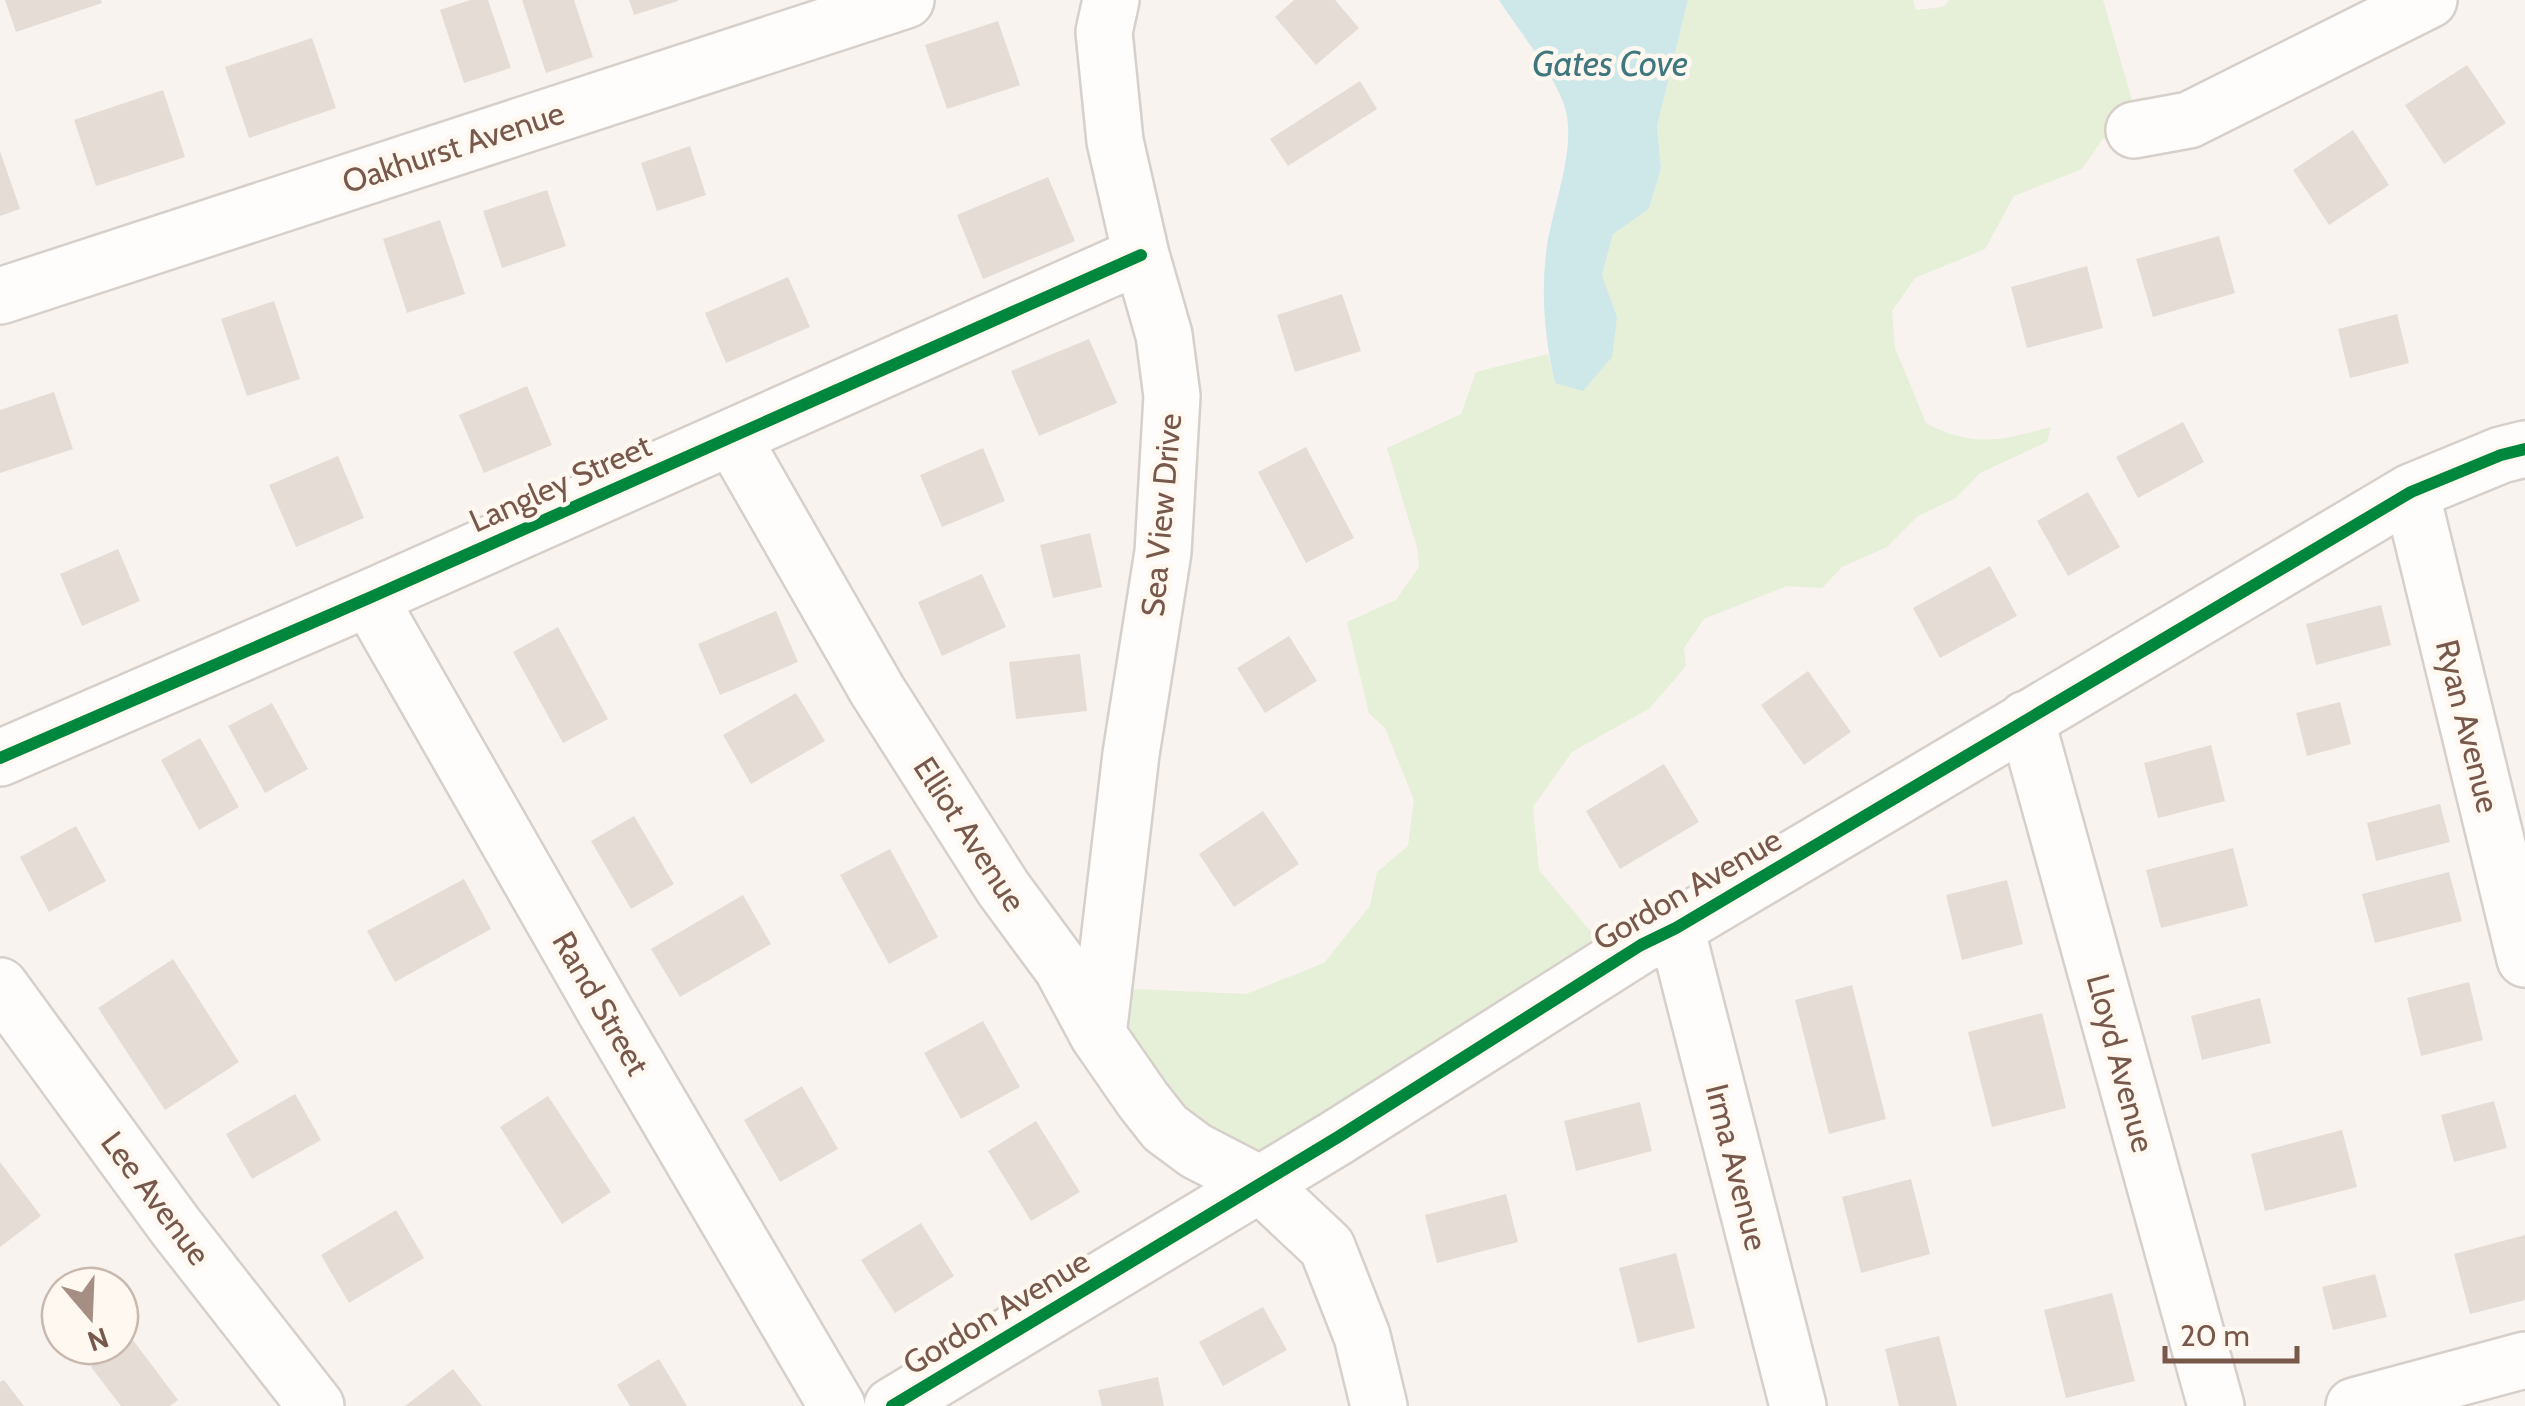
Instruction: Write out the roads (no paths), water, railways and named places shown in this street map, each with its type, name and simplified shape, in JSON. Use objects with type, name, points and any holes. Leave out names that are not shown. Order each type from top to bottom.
[{"type":"street","name":"Oakhurst Avenue","points":[[0,296],[906,0]]},
{"type":"street","name":"Sea View Drive","points":[[1098,1035],[1130,754],[1163,552],[1172,396],[1164,335],[1115,141],[1104,32],[1111,0]]},
{"type":"street","points":[[2134,130],[2189,120],[2429,0]]},
{"type":"street","name":"Langley Street","points":[[0,758],[1141,255]]},
{"type":"street","name":"Elliot Avenue","points":[[732,437],[877,690],[1003,888],[1062,968],[1098,1035],[1165,1128],[1196,1152],[1260,1184],[1327,1247],[1362,1336],[1379,1406]]},
{"type":"street","name":"Gordon Avenue","points":[[892,1406],[1260,1184],[1642,945],[2412,492],[2525,449]]},
{"type":"street","name":"Ryan Avenue","points":[[2412,492],[2525,959]]},
{"type":"street","name":"Rand Street","points":[[369,598],[837,1406]]},
{"type":"street","name":"Lloyd Avenue","points":[[2026,719],[2216,1406]]},
{"type":"street","name":"Irma Avenue","points":[[1676,928],[1798,1406]]},
{"type":"street","name":"Lee Avenue","points":[[0,986],[176,1227],[316,1406]]},
{"type":"street","points":[[2354,1406],[2525,1360]]},
{"type":"water","name":"Gates Cove","points":[[1499,0],[1688,0],[1657,126],[1661,168],[1649,209],[1613,234],[1602,275],[1617,317],[1612,357],[1583,391],[1555,383],[1545,319],[1546,254],[1567,153],[1567,114],[1548,72]]}]
